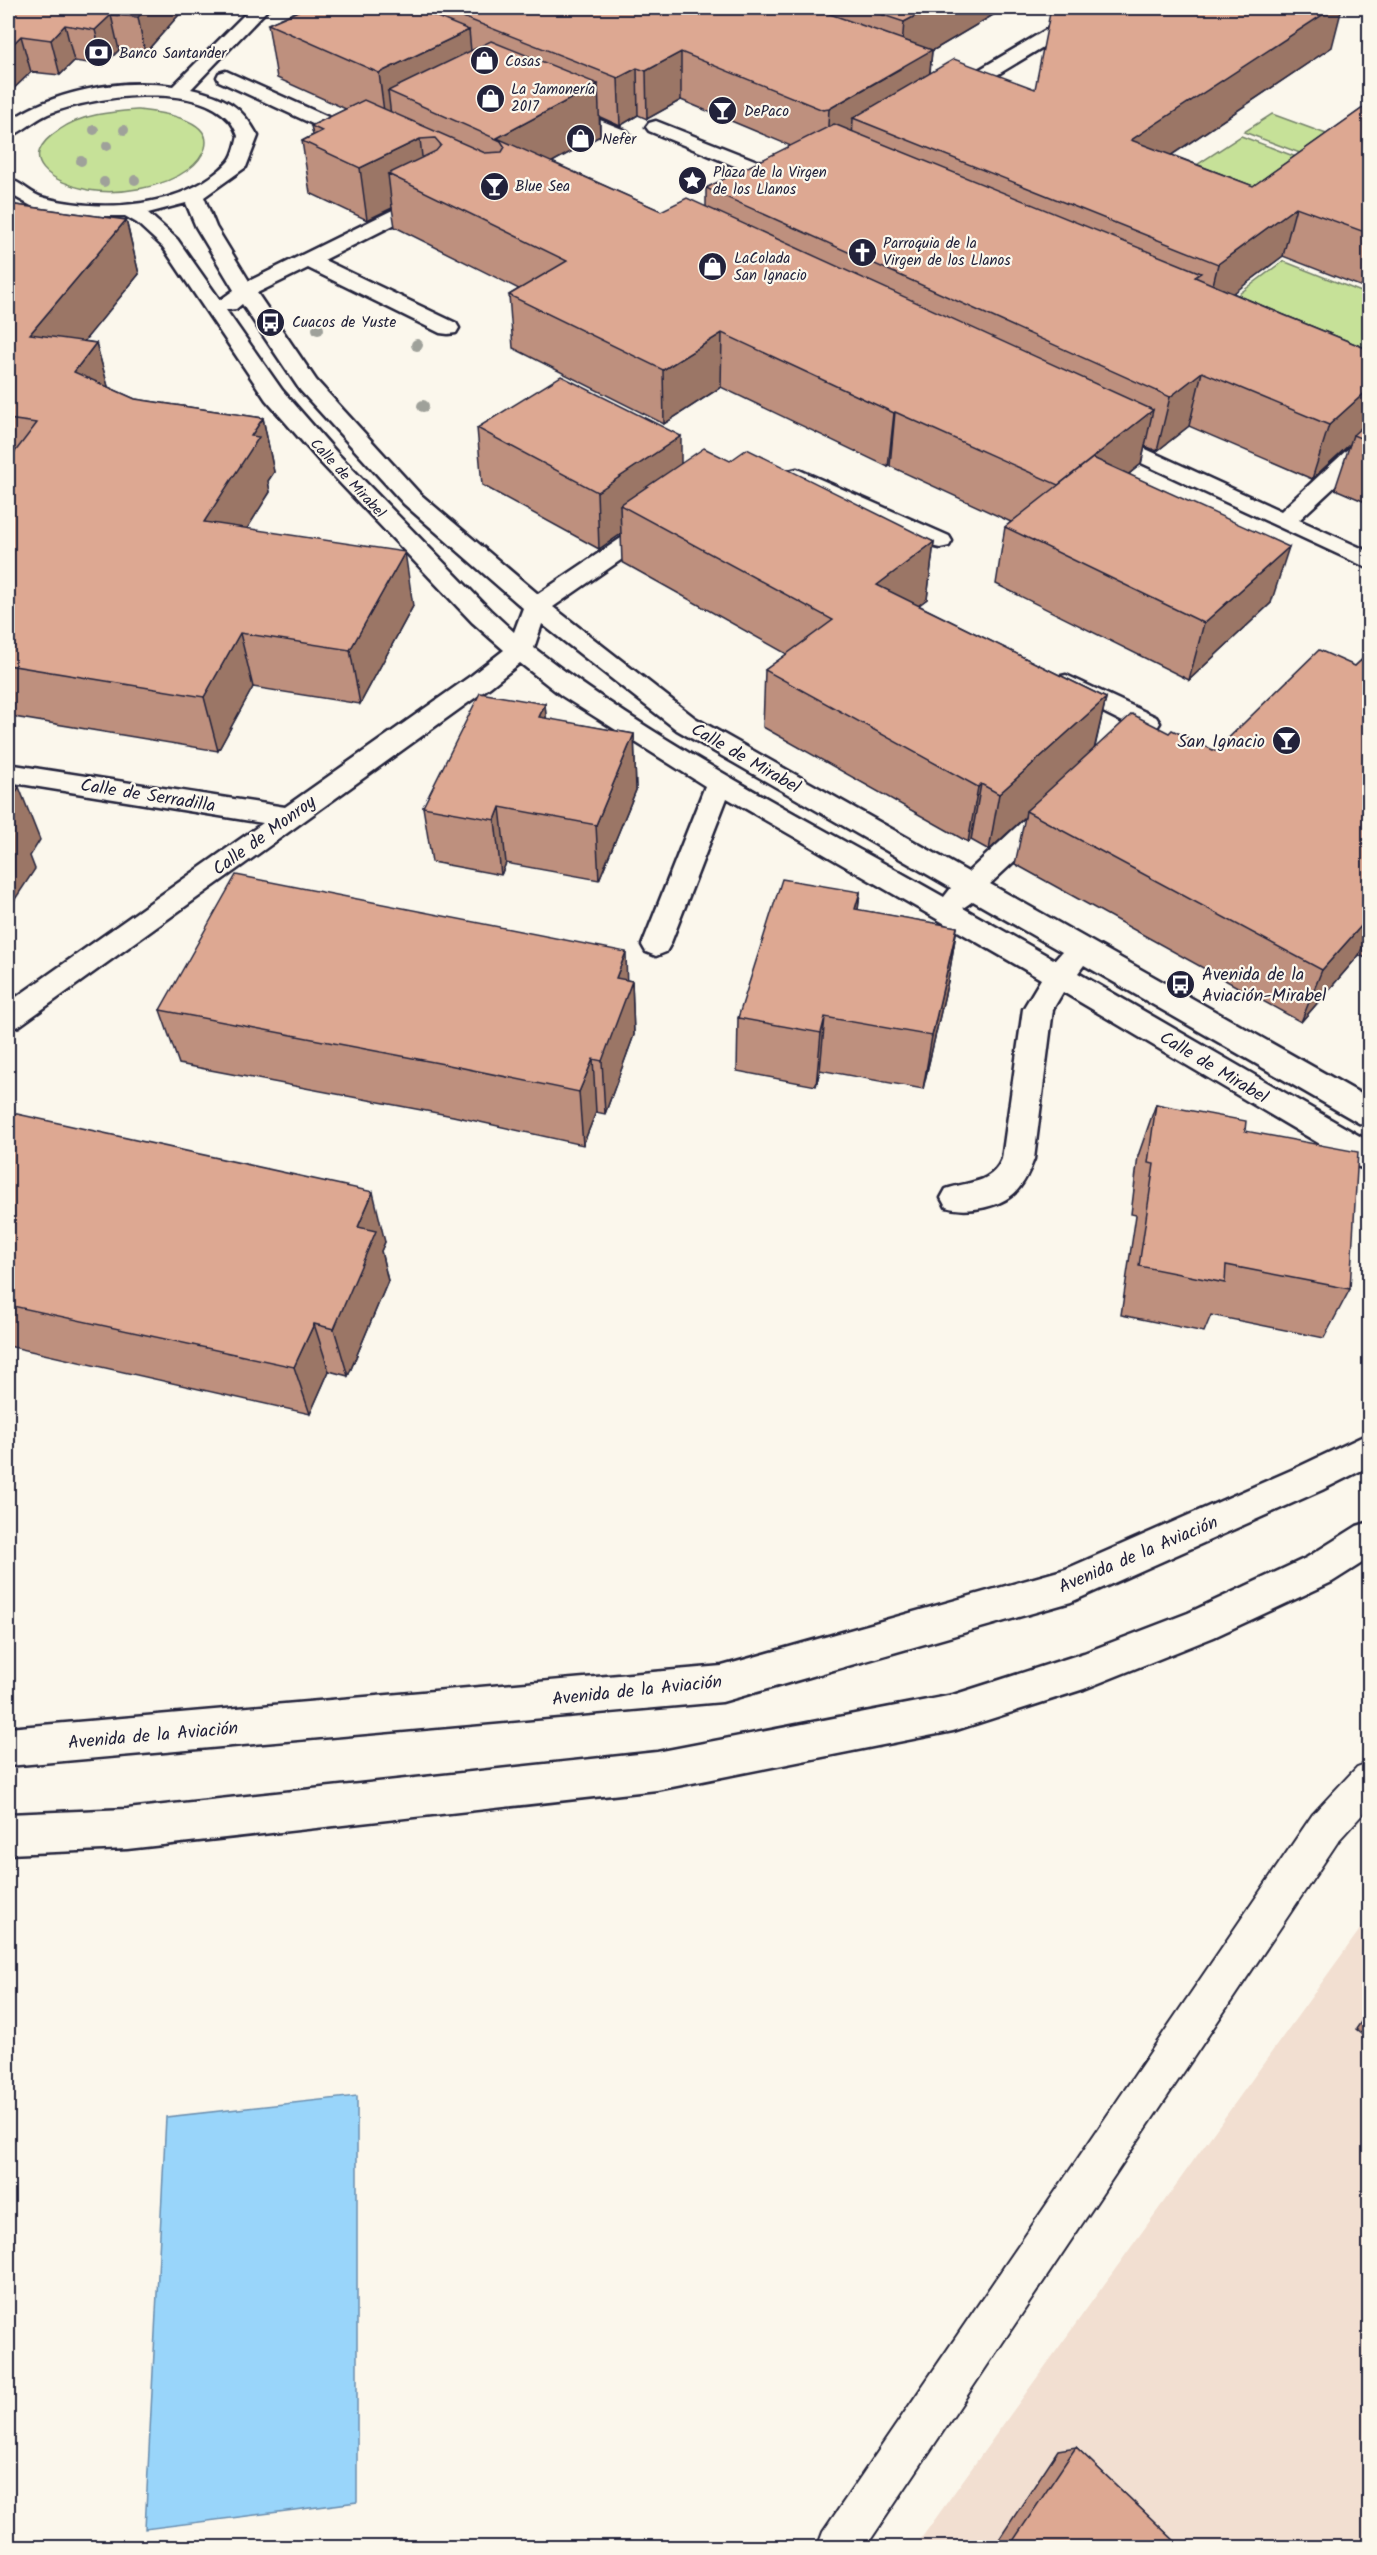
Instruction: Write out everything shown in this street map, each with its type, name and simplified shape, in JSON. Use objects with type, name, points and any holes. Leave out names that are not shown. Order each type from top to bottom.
[{"type":"street","points":[[178,92],[260,8]]},
{"type":"street","points":[[938,96],[1090,8]]},
{"type":"street","points":[[226,77],[379,144]]},
{"type":"street","points":[[8,185],[35,202],[73,210],[130,210],[159,205],[193,195],[208,187],[239,163],[248,136],[235,114],[207,99],[178,92],[121,90],[76,98],[41,110],[12,125]]},
{"type":"street","points":[[546,104],[620,135]]},
{"type":"street","points":[[656,128],[754,167],[766,169],[813,167]]},
{"type":"street","name":"Calle de Mirabel","points":[[193,195],[206,227],[245,291],[308,385],[404,490],[455,538],[603,662],[686,724],[1370,1114]]},
{"type":"street","points":[[219,315],[245,291],[434,197]]},
{"type":"street","name":"Calle de Mirabel","points":[[130,210],[144,219],[170,243],[277,399],[330,459],[481,616],[571,690],[720,782],[1058,975],[1370,1158]]},
{"type":"street","points":[[308,260],[448,327]]},
{"type":"street","points":[[1085,428],[1370,562]]},
{"type":"street","points":[[1284,521],[1370,441]]},
{"type":"street","points":[[775,466],[940,541]]},
{"type":"street","points":[[520,650],[536,607],[676,511]]},
{"type":"street","name":"Calle de Monroy","points":[[8,1018],[480,681],[520,650]]},
{"type":"street","points":[[1049,674],[1147,723],[1112,755]]},
{"type":"street","name":"Calle de Serradilla","points":[[8,773],[288,818]]},
{"type":"street","name":"Calle de Mirabel","points":[[656,945],[720,782]]},
{"type":"street","points":[[945,910],[1070,793]]},
{"type":"street","points":[[957,1198],[992,1192],[1004,1186],[1013,1174],[1018,1159],[1038,1009],[1058,975],[1083,949]]},
{"type":"street","name":"Avenida de la Aviación","points":[[8,1747],[722,1684],[1071,1585],[1309,1479],[1370,1448]]},
{"type":"street","points":[[8,1834],[127,1829],[657,1772],[953,1713],[1084,1671],[1201,1625],[1319,1570],[1370,1538]]},
{"type":"lane","points":[[839,2547],[1326,1827],[1370,1779]]},
{"type":"shaded area","points":[[1369,1917],[1369,2547],[915,2547]]},
{"type":"green space","points":[[138,110],[182,118],[201,130],[205,138],[205,148],[197,162],[179,176],[167,181],[114,192],[75,187],[52,176],[44,169],[39,160],[39,151],[46,141],[59,130],[87,117]]},
{"type":"green space","points":[[1272,114],[1348,142],[1321,161],[1244,132]]},
{"type":"green space","points":[[1241,136],[1317,165],[1230,225],[1152,194]]},
{"type":"green space","points":[[1283,261],[1369,295],[1369,357],[1231,300]]},
{"type":"water","points":[[357,2096],[357,2502],[145,2529],[166,2117]]},
{"type":"building","points":[[8,8],[146,8],[138,17],[111,15],[95,30],[65,25],[51,40],[21,36],[8,49]]},
{"type":"building","points":[[305,8],[415,8],[469,30],[379,73],[268,24]]},
{"type":"building","points":[[440,8],[754,8],[763,11],[777,11],[783,8],[813,8],[932,50],[829,109],[823,110],[681,52],[646,71],[637,68],[618,78]]},
{"type":"building","points":[[862,8],[930,8],[904,22]]},
{"type":"building","points":[[1051,8],[1333,8],[1131,140],[1253,186],[1370,103],[1370,234],[1296,207],[1218,264],[853,118],[954,59],[1035,89]]},
{"type":"building","points":[[491,41],[598,84],[497,138],[661,211],[687,198],[1153,410],[1058,485],[894,413],[722,333],[663,370],[509,295],[567,261],[388,174],[436,151],[441,145],[435,138],[420,139],[360,168],[302,141],[322,131],[311,126],[364,100],[485,153],[502,152],[505,147],[501,141],[388,91]]},
{"type":"building","points":[[834,124],[1201,273],[1195,277],[1370,350],[1370,388],[1329,425],[1202,372],[1170,397],[706,188]]},
{"type":"building","points":[[8,204],[126,220],[30,334],[96,343],[74,372],[135,399],[263,418],[251,436],[259,437],[204,522],[405,552],[350,650],[240,633],[204,697],[8,665],[8,461],[37,423],[8,419]]},
{"type":"building","points":[[561,376],[681,436],[597,492],[477,428]]},
{"type":"building","points":[[1370,420],[1370,442],[1353,435]]},
{"type":"building","points":[[704,448],[730,461],[747,449],[934,542],[877,585],[1106,698],[999,794],[981,784],[978,787],[765,670],[833,620],[620,505]]},
{"type":"building","points":[[1093,458],[1289,547],[1204,623],[1005,527]]},
{"type":"building","points":[[1319,650],[1355,666],[1370,652],[1370,916],[1322,970],[1026,811],[1132,714],[1169,733],[1172,730],[1215,751]]},
{"type":"building","points":[[480,693],[545,704],[539,717],[634,734],[596,825],[500,807],[495,820],[423,807]]},
{"type":"building","points":[[8,785],[19,787],[8,804]]},
{"type":"building","points":[[8,814],[14,816],[8,825]]},
{"type":"building","points":[[236,875],[626,952],[616,978],[632,981],[602,1061],[593,1059],[579,1092],[160,1010]]},
{"type":"building","points":[[782,879],[860,892],[855,909],[957,927],[932,1036],[825,1017],[821,1033],[738,1018]]},
{"type":"building","points":[[1156,1104],[1246,1121],[1245,1131],[1358,1152],[1350,1289],[1226,1265],[1225,1283],[1139,1266],[1154,1164],[1148,1163]]},
{"type":"building","points":[[8,1112],[373,1192],[358,1227],[376,1231],[334,1329],[314,1324],[294,1367],[8,1305]]},
{"type":"building","points":[[1076,2447],[1181,2547],[1009,2547]]},
{"type":"place","name":"Banco Santander","points":[[98,53]]},
{"type":"place","name":"Cosas","points":[[484,61]]},
{"type":"place","name":"La Jamonería 2017","points":[[490,98]]},
{"type":"place","name":"DePaco","points":[[723,111]]},
{"type":"place","name":"Nefer","points":[[581,139]]},
{"type":"place","name":"Plaza de la Virgen de los Llanos","points":[[692,181]]},
{"type":"place","name":"Blue Sea","points":[[494,186]]},
{"type":"place","name":"Parroquia de la Virgen de los Llanos","points":[[862,252]]},
{"type":"place","name":"LaColada San Ignacio","points":[[713,267]]},
{"type":"place","name":"Cuacos de Yuste","points":[[271,322]]},
{"type":"place","name":"San Ignacio","points":[[1286,741]]},
{"type":"place","name":"Avenida de la Aviación-Mirabel","points":[[1181,984]]}]
